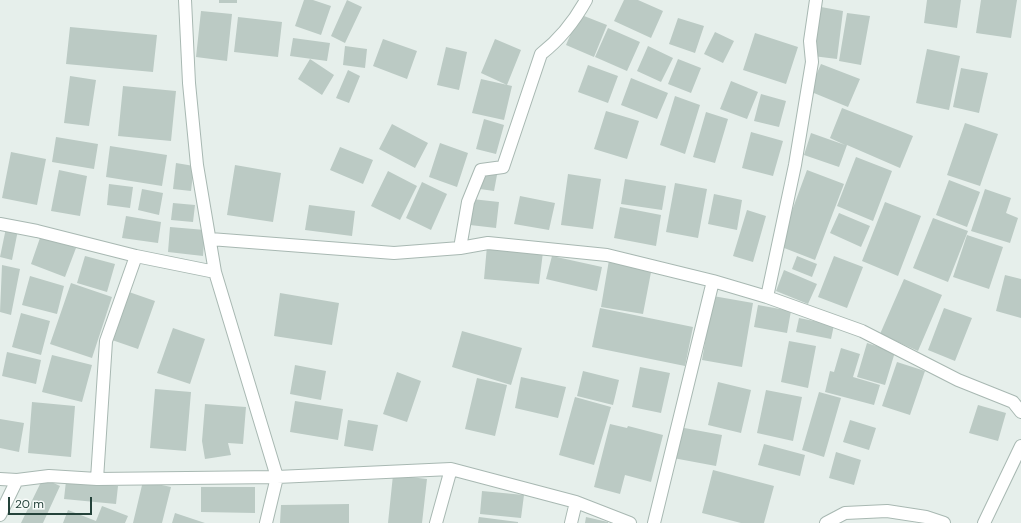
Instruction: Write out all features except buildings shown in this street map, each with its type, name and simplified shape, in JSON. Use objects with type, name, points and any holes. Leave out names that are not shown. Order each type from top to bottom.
[{"type":"street","points":[[185,0],[189,83],[197,165],[215,272],[277,477],[266,523]]},
{"type":"street","points":[[460,248],[468,202],[481,170],[503,167],[541,54],[576,17],[586,0]]},
{"type":"street","points":[[767,297],[795,165],[812,62],[810,42],[816,0]]},
{"type":"street","points":[[0,224],[38,231],[136,256],[215,272]]},
{"type":"street","points":[[210,239],[394,253],[460,248],[488,243],[607,256],[713,281],[767,297],[862,331],[958,380],[1013,402],[1021,412]]},
{"type":"street","points":[[97,479],[106,340],[136,256]]},
{"type":"street","points":[[654,523],[713,281]]},
{"type":"street","points":[[984,523],[1021,446]]},
{"type":"street","points":[[436,523],[451,469]]},
{"type":"street","points":[[0,479],[17,480],[49,476],[97,479],[277,477],[451,469],[576,502],[630,523]]},
{"type":"street","points":[[0,515],[17,480]]},
{"type":"street","points":[[570,523],[576,502]]},
{"type":"street","points":[[826,523],[845,513],[887,511],[944,523]]}]
